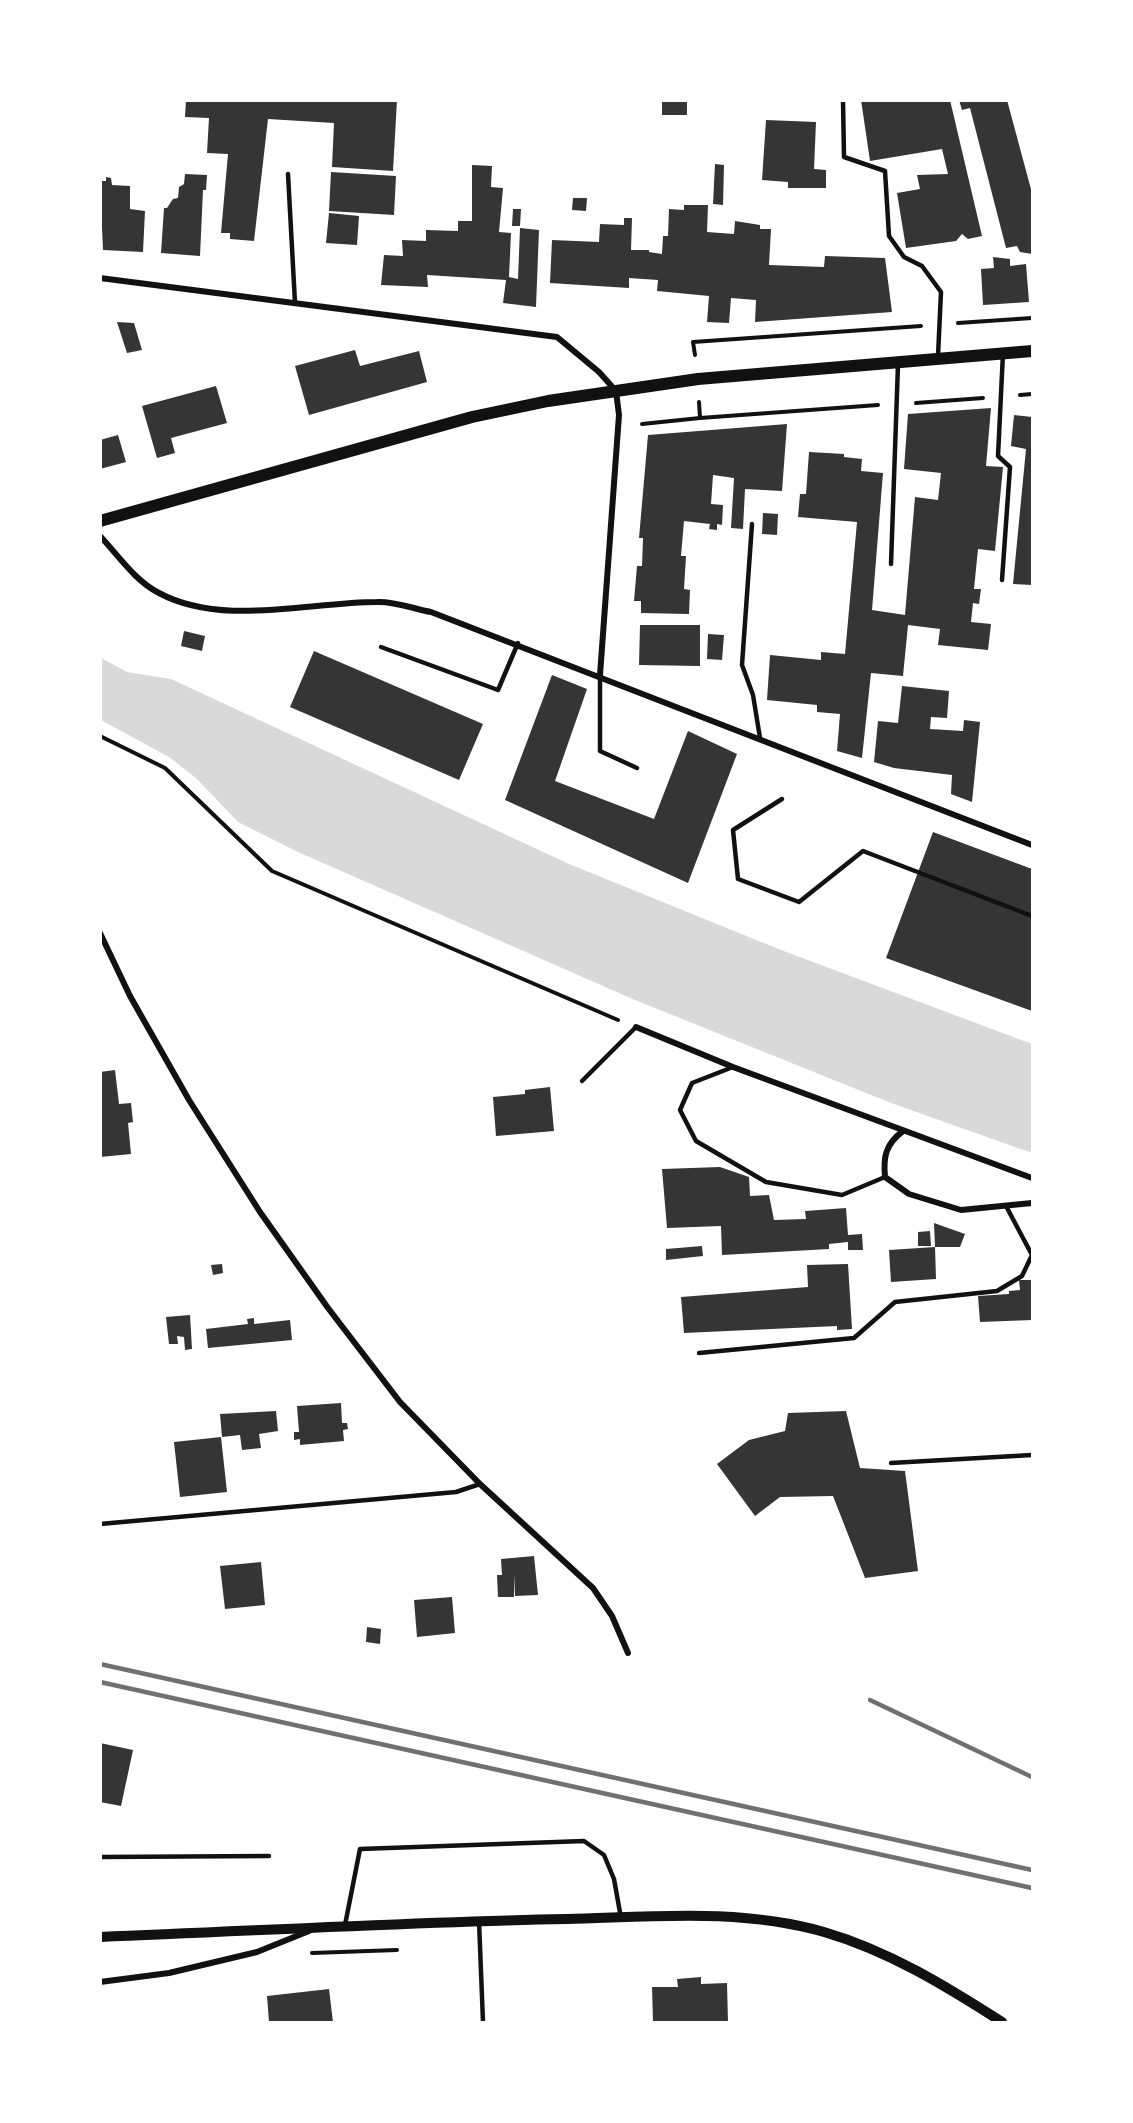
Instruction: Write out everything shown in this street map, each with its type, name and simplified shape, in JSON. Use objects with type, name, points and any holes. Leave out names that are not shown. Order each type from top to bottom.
[{"type":"main road","points":[[100,521],[472,417],[548,400],[698,379],[1032,351]]},
{"type":"street","points":[[100,278],[557,337],[598,372],[616,391],[619,415],[600,675]]},
{"type":"street","points":[[100,536],[133,573],[159,593],[191,604],[222,609],[250,610],[378,602],[430,612],[600,675],[1032,844]]},
{"type":"street","points":[[100,933],[153,1038],[260,1212],[328,1308],[400,1402],[480,1484],[593,1588],[612,1616],[628,1653]]},
{"type":"street","points":[[636,1027],[903,1131],[1032,1178]]},
{"type":"street","points":[[903,1131],[890,1141],[884,1159],[885,1177],[909,1194],[961,1210],[1032,1203]]},
{"type":"street","points":[[100,1937],[478,1921],[732,1915],[825,1933],[876,1951],[931,1978],[1002,2022]]},
{"type":"street","points":[[100,1982],[169,1973],[257,1952],[315,1928]]},
{"type":"lane","points":[[843,100],[844,157],[885,171],[890,236],[904,257],[922,266],[941,292],[938,359]]},
{"type":"lane","points":[[288,174],[295,303]]},
{"type":"lane","points":[[1002,580],[1010,467],[998,456],[1003,354]]},
{"type":"lane","points":[[891,564],[898,362]]},
{"type":"lane","points":[[752,524],[742,665],[753,695],[760,738]]},
{"type":"lane","points":[[381,647],[498,690],[518,644]]},
{"type":"lane","points":[[600,675],[600,751],[637,768]]},
{"type":"lane","points":[[782,799],[733,830],[738,879],[799,902],[863,851],[1032,916]]},
{"type":"lane","points":[[582,1081],[636,1027]]},
{"type":"lane","points":[[733,1066],[692,1083],[680,1110],[696,1141],[766,1182],[842,1195],[885,1177]]},
{"type":"lane","points":[[699,1353],[854,1338],[895,1302],[997,1291],[1022,1276],[1032,1255],[1006,1206]]},
{"type":"lane","points":[[891,1463],[1032,1455]]},
{"type":"lane","points":[[100,1524],[456,1492],[480,1484]]},
{"type":"lane","points":[[345,1927],[360,1849],[584,1841],[604,1855],[614,1879],[621,1918]]},
{"type":"lane","points":[[100,1857],[269,1856]]},
{"type":"lane","points":[[478,1921],[483,2022]]},
{"type":"path","points":[[699,418],[1032,394]]},
{"type":"path","points":[[100,736],[165,768],[272,871],[636,1027]]},
{"type":"path","points":[[305,1954],[398,1950]]},
{"type":"shaded area","points":[[101,658],[127,672],[171,679],[569,864],[781,950],[1032,1044],[1032,1153],[891,1103],[635,1000],[298,852],[238,822],[196,778],[169,757],[101,720]]},
{"type":"building","points":[[186,100],[397,100],[393,171],[332,167],[334,123],[268,119],[254,241],[230,239],[230,233],[221,233],[228,154],[207,153],[209,118],[185,117]]},
{"type":"building","points":[[662,100],[687,100],[687,115],[662,115]]},
{"type":"building","points":[[861,100],[950,100],[982,236],[968,239],[962,234],[956,241],[906,248],[897,193],[920,189],[917,175],[948,174],[942,149],[870,161]]},
{"type":"building","points":[[959,100],[1007,100],[1032,193],[1032,254],[1020,252],[1017,246],[1006,248],[970,108],[962,110]]},
{"type":"building","points":[[766,120],[816,122],[814,169],[826,170],[826,188],[788,188],[788,182],[762,180]]},
{"type":"building","points":[[715,164],[724,165],[723,205],[713,204]]},
{"type":"building","points":[[472,165],[492,166],[491,187],[503,188],[499,232],[511,233],[509,277],[518,279],[520,228],[539,230],[536,307],[503,303],[506,280],[427,275],[428,287],[381,285],[384,255],[403,256],[402,240],[426,241],[426,230],[458,231],[458,221],[472,221]]},
{"type":"building","points":[[331,172],[396,176],[394,215],[329,211]]},
{"type":"building","points":[[185,174],[207,175],[206,190],[203,190],[200,256],[161,253],[164,208],[167,208],[173,199],[178,198],[179,187],[184,184]]},
{"type":"building","points":[[106,177],[111,178],[112,185],[130,186],[130,209],[145,211],[143,252],[103,250],[100,181],[106,181]]},
{"type":"building","points":[[573,198],[587,198],[586,211],[572,210]]},
{"type":"building","points":[[684,205],[708,205],[707,232],[734,234],[735,221],[760,225],[760,229],[771,229],[769,265],[824,267],[825,256],[885,258],[892,312],[755,322],[756,300],[731,298],[729,323],[707,322],[709,296],[657,291],[658,280],[629,278],[629,288],[550,283],[552,240],[599,242],[600,224],[624,225],[624,218],[632,218],[631,250],[649,250],[649,252],[662,254],[663,236],[668,236],[669,209],[684,210]]},
{"type":"building","points":[[513,209],[521,209],[520,226],[512,226]]},
{"type":"building","points":[[329,213],[359,216],[357,245],[326,243]]},
{"type":"building","points":[[993,257],[1010,259],[1010,266],[1026,264],[1029,302],[983,305],[981,269],[994,268]]},
{"type":"building","points":[[117,322],[134,323],[142,350],[127,353]]},
{"type":"building","points":[[355,350],[360,366],[419,351],[427,382],[309,415],[295,366]]},
{"type":"building","points":[[216,386],[227,423],[171,438],[175,453],[157,458],[142,406]]},
{"type":"building","points":[[991,408],[986,466],[1003,467],[995,551],[978,549],[974,589],[981,589],[979,604],[973,603],[971,622],[991,624],[988,650],[938,645],[940,629],[908,625],[903,676],[871,673],[862,758],[837,751],[840,714],[817,712],[817,705],[767,700],[770,655],[821,660],[821,652],[845,654],[857,522],[798,517],[800,494],[806,494],[809,452],[844,454],[844,457],[862,459],[861,471],[883,473],[872,610],[905,615],[915,497],[938,500],[941,473],[904,469],[908,414]]},
{"type":"building","points":[[1014,415],[1032,417],[1032,585],[1013,584],[1026,449],[1011,446]]},
{"type":"building","points":[[787,424],[782,491],[745,489],[743,529],[731,528],[734,478],[713,475],[711,504],[723,505],[722,525],[717,524],[717,530],[709,529],[710,524],[684,521],[681,556],[686,556],[684,589],[690,590],[689,614],[641,613],[641,601],[634,601],[637,566],[642,566],[643,538],[639,538],[648,435]]},
{"type":"building","points":[[118,435],[126,462],[100,469],[100,440]]},
{"type":"building","points":[[763,513],[778,514],[777,535],[762,534]]},
{"type":"building","points":[[640,625],[700,625],[700,666],[639,665]]},
{"type":"building","points":[[184,631],[205,636],[202,651],[181,646]]},
{"type":"building","points":[[708,634],[724,635],[722,660],[707,659]]},
{"type":"building","points":[[314,651],[483,724],[459,780],[290,707]]},
{"type":"building","points":[[552,675],[587,689],[555,781],[654,819],[688,731],[737,754],[688,883],[505,800]]},
{"type":"building","points":[[902,686],[949,691],[947,718],[931,717],[930,729],[963,731],[964,720],[980,722],[972,802],[951,794],[952,775],[894,768],[874,762],[878,721],[898,723]]},
{"type":"building","points":[[933,832],[1032,869],[1032,1011],[886,958]]},
{"type":"building","points":[[115,1070],[119,1104],[131,1103],[133,1122],[128,1123],[131,1154],[100,1157],[100,1072]]},
{"type":"building","points":[[550,1087],[554,1131],[496,1136],[493,1097],[525,1094],[525,1090]]},
{"type":"building","points":[[720,1167],[749,1177],[750,1196],[769,1195],[774,1220],[806,1219],[805,1211],[846,1208],[848,1235],[862,1234],[863,1250],[848,1250],[848,1242],[829,1244],[829,1249],[722,1255],[721,1226],[667,1228],[662,1169]]},
{"type":"building","points":[[934,1223],[965,1234],[960,1247],[935,1247]]},
{"type":"building","points":[[930,1231],[931,1246],[918,1246],[918,1232]]},
{"type":"building","points":[[702,1246],[703,1256],[666,1260],[666,1249]]},
{"type":"building","points":[[935,1247],[936,1279],[891,1282],[889,1250]]},
{"type":"building","points":[[222,1264],[223,1273],[213,1275],[211,1265]]},
{"type":"building","points":[[848,1264],[852,1329],[837,1330],[837,1326],[684,1333],[681,1297],[808,1287],[807,1265]]},
{"type":"building","points":[[1019,1280],[1032,1280],[1032,1320],[980,1322],[978,1296],[1009,1294],[1009,1291],[1020,1290]]},
{"type":"building","points":[[190,1315],[192,1349],[185,1350],[184,1337],[177,1336],[178,1344],[169,1344],[166,1317]]},
{"type":"building","points":[[254,1318],[254,1324],[290,1320],[292,1340],[208,1348],[206,1329],[248,1324],[247,1319]]},
{"type":"building","points":[[341,1403],[342,1423],[347,1423],[348,1429],[343,1430],[344,1441],[300,1445],[300,1439],[294,1440],[294,1432],[299,1432],[297,1406]]},
{"type":"building","points":[[276,1411],[278,1431],[259,1434],[261,1448],[242,1450],[240,1435],[222,1437],[220,1414]]},
{"type":"building","points":[[846,1411],[860,1468],[905,1471],[918,1571],[865,1578],[833,1496],[780,1497],[755,1516],[717,1464],[749,1440],[785,1431],[788,1413]]},
{"type":"building","points":[[221,1437],[227,1492],[180,1497],[174,1442]]},
{"type":"building","points":[[534,1556],[538,1595],[515,1596],[514,1574],[514,1597],[498,1597],[497,1575],[502,1575],[501,1559]]},
{"type":"building","points":[[261,1562],[265,1605],[225,1609],[220,1566]]},
{"type":"building","points":[[452,1597],[455,1633],[417,1637],[414,1600]]},
{"type":"building","points":[[367,1627],[381,1629],[380,1644],[366,1642]]},
{"type":"building","points":[[100,1743],[133,1750],[121,1806],[100,1802]]},
{"type":"building","points":[[701,1977],[701,1984],[727,1983],[728,2022],[653,2022],[652,1987],[678,1987],[677,1979]]},
{"type":"building","points":[[329,1989],[333,2022],[269,2022],[267,1996]]},
{"type":"railway","points":[[100,1664],[1032,1870]]},
{"type":"railway","points":[[100,1682],[1032,1888]]},
{"type":"railway","points":[[870,1700],[1032,1777]]}]
